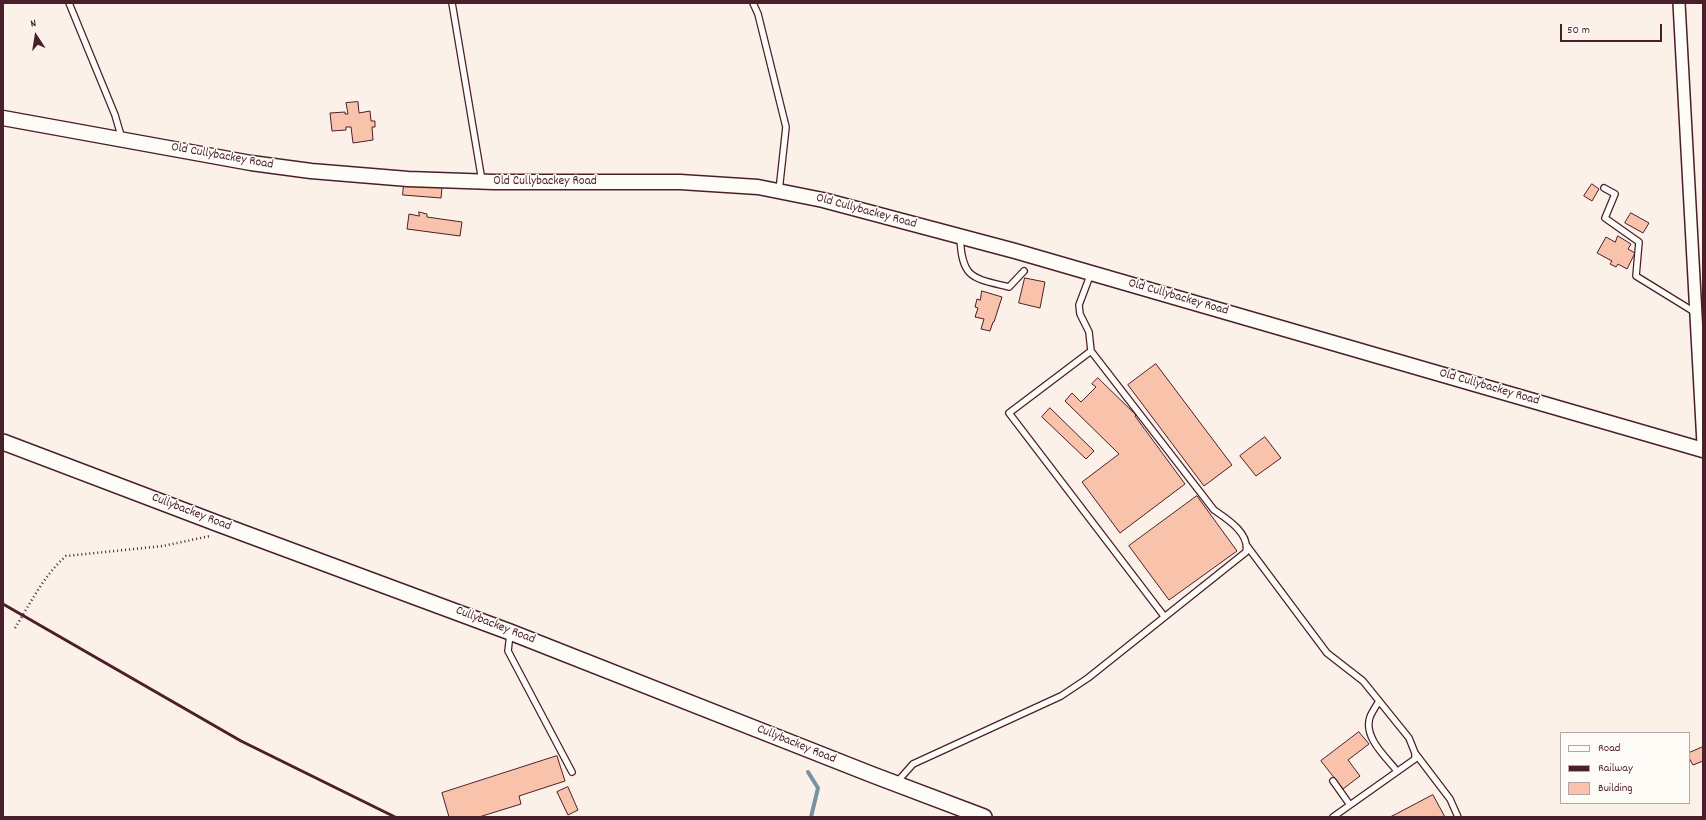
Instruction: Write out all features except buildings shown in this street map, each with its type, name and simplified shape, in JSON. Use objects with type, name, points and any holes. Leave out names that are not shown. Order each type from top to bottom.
[{"type":"main road","name":"Cullybackey Road","points":[[3,442],[510,632],[896,784],[984,817]]},
{"type":"street","points":[[1679,3],[1703,444]]},
{"type":"street","name":"Old Cullybackey Road","points":[[3,118],[251,163],[311,171],[408,179],[482,182],[680,182],[758,187],[779,191],[823,200],[1091,273],[1703,450]]},
{"type":"lane","points":[[69,3],[115,115],[122,140]]},
{"type":"lane","points":[[452,3],[482,182]]},
{"type":"lane","points":[[753,3],[758,14],[786,127],[779,191]]},
{"type":"lane","points":[[1604,188],[1615,194],[1605,218],[1639,242],[1636,276],[1696,313]]},
{"type":"lane","points":[[960,237],[962,261],[968,272],[978,279],[1009,287],[1024,271]]},
{"type":"lane","points":[[1091,273],[1079,305],[1080,314],[1089,332],[1091,351],[1214,510],[1233,523],[1245,540],[1247,546],[1327,653],[1363,681],[1409,738],[1415,753],[1450,799],[1458,817]]},
{"type":"lane","points":[[1091,351],[1009,413],[1164,616]]},
{"type":"lane","points":[[896,784],[913,764],[1061,696],[1088,678],[1246,552],[1247,546]]},
{"type":"lane","points":[[510,632],[508,651],[572,772]]},
{"type":"lane","points":[[1379,701],[1370,717],[1368,728],[1371,737],[1397,771]]},
{"type":"lane","points":[[1333,817],[1415,759],[1415,753]]},
{"type":"lane","points":[[1333,781],[1350,805]]},
{"type":"path","points":[[15,628],[41,588],[59,563],[66,556],[164,546],[213,535],[219,524]]},
{"type":"waterway","points":[[808,772],[818,788],[811,817]]},
{"type":"railway","points":[[3,604],[241,741],[395,817]]}]
